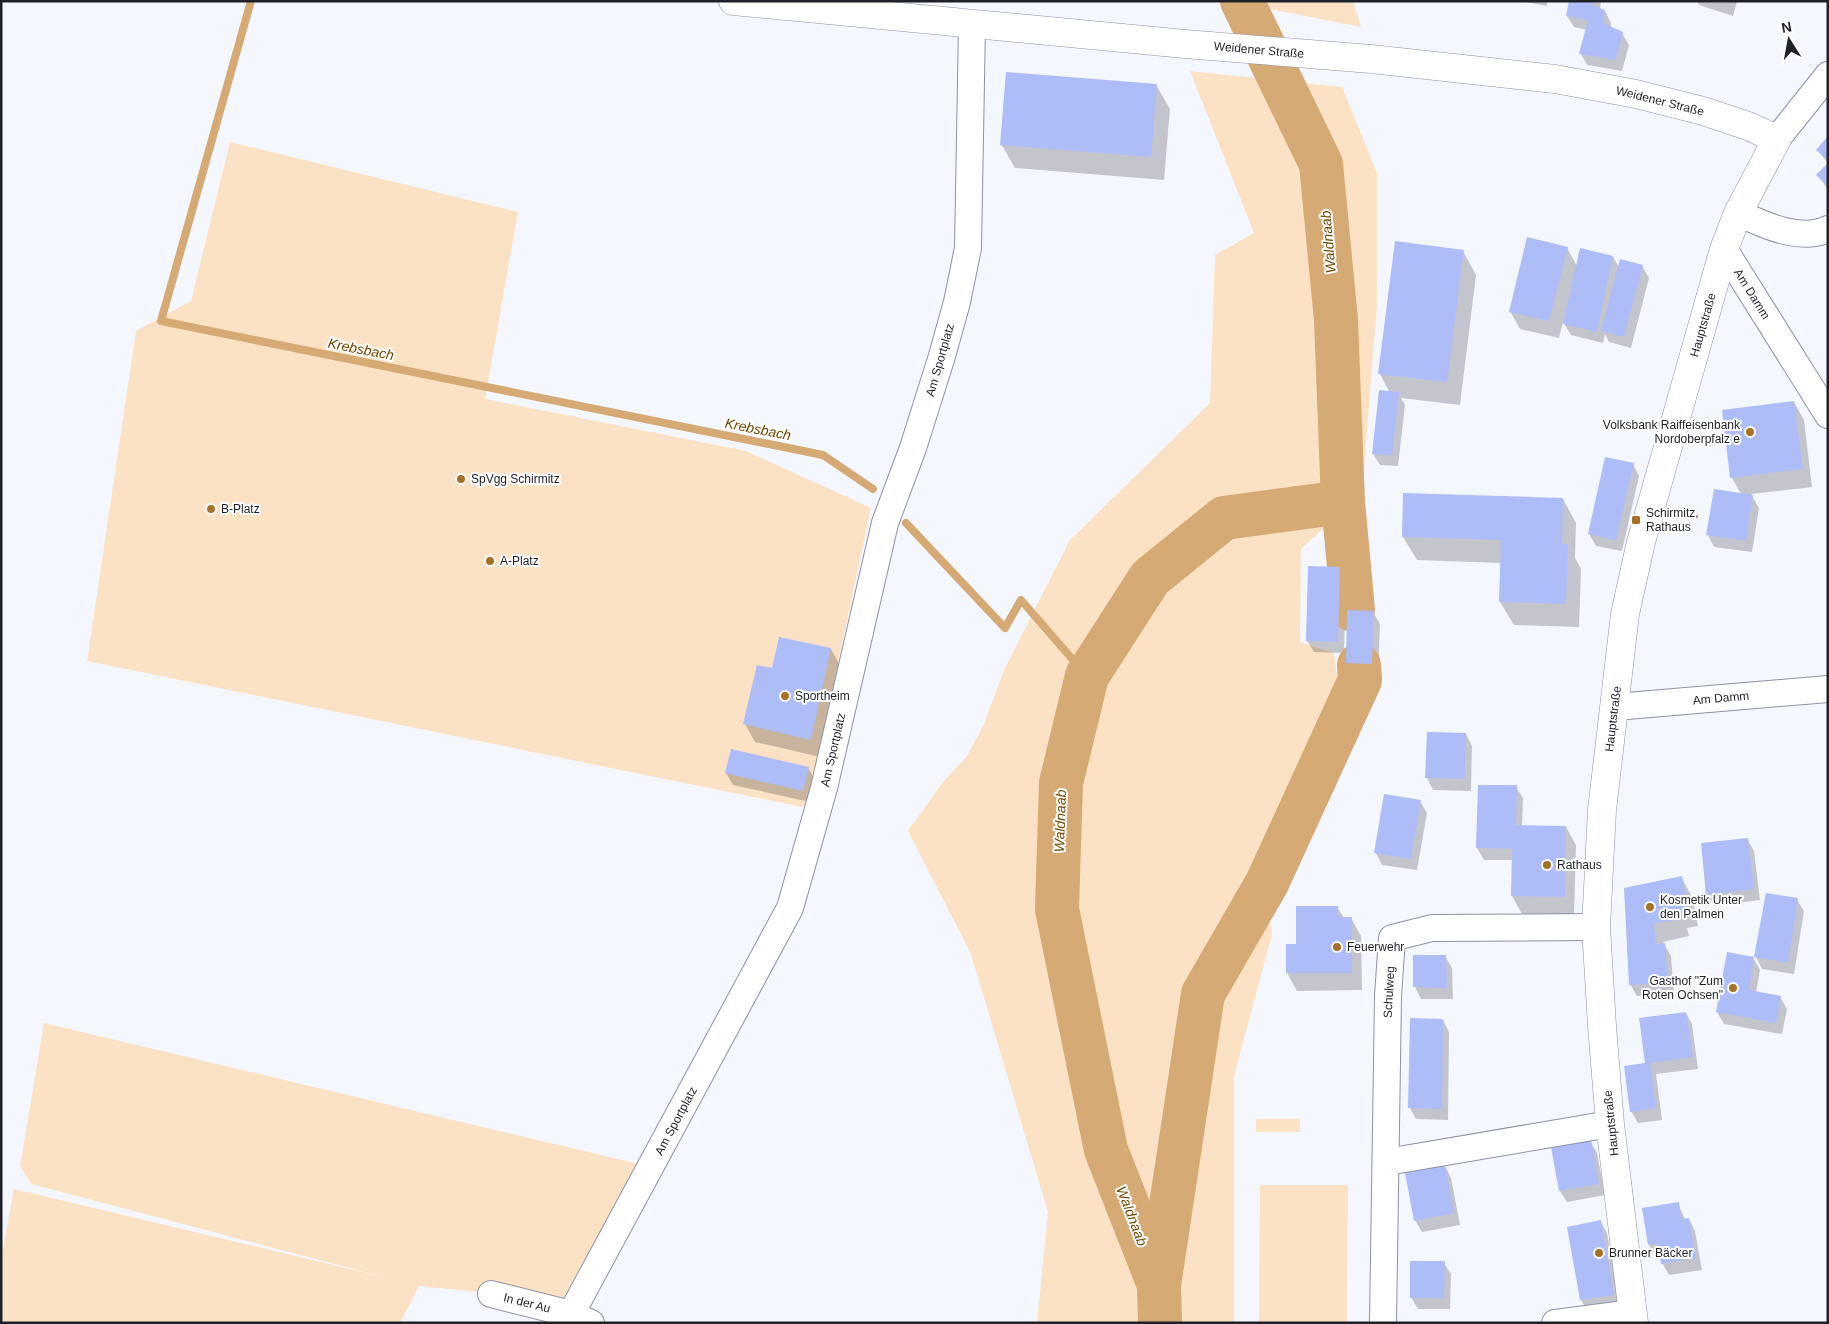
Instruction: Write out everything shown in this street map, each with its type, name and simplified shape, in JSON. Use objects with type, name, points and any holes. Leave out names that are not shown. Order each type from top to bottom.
[{"type":"street","name":"Weidener Straße","points":[[733,1],[1185,44],[1371,59],[1556,79],[1636,94],[1721,116],[1777,139]]},
{"type":"street","name":"Am Sportplatz","points":[[581,1319],[790,908],[824,788],[885,523],[927,406],[963,274],[968,248],[968,120],[972,24]]},
{"type":"street","points":[[1777,139],[1828,74]]},
{"type":"street","name":"Hauptstraße","points":[[1634,1318],[1610,1124],[1596,927],[1602,810],[1626,614],[1641,542],[1724,249],[1738,213],[1777,139]]},
{"type":"street","points":[[1738,213],[1783,231],[1819,233],[1828,229]]},
{"type":"street","name":"Am Damm","points":[[1724,249],[1828,414]]},
{"type":"street","name":"Am Damm","points":[[1615,707],[1828,689]]},
{"type":"street","name":"Schulweg","points":[[1383,1323],[1387,1162],[1388,996],[1392,938],[1432,928],[1596,927]]},
{"type":"street","points":[[1387,1162],[1610,1124]]},
{"type":"street","name":"In der Au","points":[[491,1294],[581,1319]]},
{"type":"street","points":[[1555,1323],[1634,1318]]},
{"type":"shaded area","points":[[1230,1],[1353,1],[1361,27]]},
{"type":"shaded area","points":[[1190,71],[1342,87],[1377,173],[1377,305],[1362,493],[1301,549],[1300,642],[1334,653],[1338,686],[1260,847],[1272,934],[1234,1076],[1234,1323],[1037,1323],[1048,1212],[971,954],[908,831],[943,782],[967,756],[984,724],[1004,670],[1070,540],[1210,403],[1215,255],[1254,233]]},
{"type":"shaded area","name":"SpVgg Schirmitz","points":[[230,142],[518,212],[485,399],[746,451],[871,508],[807,808],[87,661],[136,331],[191,301]]},
{"type":"shaded area","points":[[44,1023],[639,1164],[562,1300],[419,1286],[400,1323],[1,1323],[1,1259],[14,1189],[384,1277],[31,1184],[20,1166]]},
{"type":"shaded area","points":[[1256,1119],[1300,1119],[1300,1132],[1256,1132]]},
{"type":"shaded area","points":[[1260,1185],[1348,1185],[1347,1323],[1259,1323]]},
{"type":"building","points":[[1569,1],[1593,1],[1592,5],[1605,10],[1603,23],[1623,32],[1616,60],[1579,54],[1588,20],[1566,16]]},
{"type":"building","points":[[1006,72],[1157,84],[1151,157],[1000,145]]},
{"type":"building","points":[[1828,136],[1828,160],[1816,150]]},
{"type":"building","points":[[1828,163],[1828,186],[1816,175]]},
{"type":"building","points":[[1527,237],[1568,247],[1549,321],[1509,312]]},
{"type":"building","points":[[1395,241],[1464,250],[1447,382],[1378,374]]},
{"type":"building","points":[[1580,248],[1613,256],[1597,332],[1563,324]]},
{"type":"building","points":[[1620,259],[1643,265],[1624,337],[1601,331]]},
{"type":"building","points":[[1379,390],[1399,392],[1392,455],[1372,454]]},
{"type":"building","points":[[1794,401],[1803,469],[1730,478],[1722,410]]},
{"type":"building","points":[[1605,457],[1634,463],[1616,540],[1588,534]]},
{"type":"building","points":[[1714,489],[1753,495],[1746,541],[1706,535]]},
{"type":"building","points":[[1403,493],[1563,498],[1562,544],[1568,544],[1566,604],[1499,602],[1501,540],[1402,537]]},
{"type":"building","points":[[1308,566],[1340,567],[1338,642],[1306,641]]},
{"type":"building","points":[[1347,610],[1374,611],[1372,664],[1346,663]]},
{"type":"building","name":"Sportheim","points":[[779,637],[831,648],[811,740],[743,724],[757,665],[772,668]]},
{"type":"building","points":[[1427,732],[1466,733],[1465,779],[1425,778]]},
{"type":"building","points":[[731,749],[809,767],[803,791],[725,773]]},
{"type":"building","points":[[1478,785],[1517,785],[1516,825],[1566,826],[1565,897],[1511,896],[1512,849],[1476,848]]},
{"type":"building","points":[[1384,794],[1421,800],[1411,859],[1374,853]]},
{"type":"building","points":[[1748,838],[1754,889],[1706,895],[1701,843]]},
{"type":"building","points":[[1682,876],[1689,909],[1678,911],[1679,919],[1654,924],[1656,944],[1665,943],[1668,982],[1629,985],[1624,888]]},
{"type":"building","points":[[1766,893],[1798,898],[1788,963],[1754,957]]},
{"type":"building","points":[[1296,906],[1338,906],[1338,917],[1352,917],[1352,973],[1286,973],[1286,944],[1296,944]]},
{"type":"building","points":[[1727,952],[1754,957],[1749,990],[1781,996],[1776,1023],[1716,1012]]},
{"type":"building","points":[[1413,955],[1446,955],[1447,988],[1413,987]]},
{"type":"building","points":[[1686,1012],[1693,1057],[1650,1063],[1656,1108],[1630,1112],[1624,1066],[1645,1063],[1639,1018]]},
{"type":"building","points":[[1410,1018],[1443,1019],[1442,1109],[1408,1108]]},
{"type":"building","points":[[1591,1140],[1599,1184],[1559,1191],[1551,1147]]},
{"type":"building","points":[[1445,1165],[1454,1213],[1414,1221],[1405,1173]]},
{"type":"building","points":[[1679,1202],[1681,1219],[1689,1218],[1696,1258],[1661,1264],[1658,1244],[1648,1245],[1642,1208]]},
{"type":"building","points":[[1601,1220],[1614,1295],[1580,1300],[1567,1227]]},
{"type":"building","points":[[1410,1261],[1445,1261],[1444,1298],[1410,1298]]},
{"type":"waterway","name":"Krebsbach","points":[[251,1],[161,321],[823,455],[873,489]]},
{"type":"waterway","name":"Waldnaab","points":[[1242,1],[1321,164],[1336,320],[1343,502],[1353,610]]},
{"type":"waterway","name":"Waldnaab","points":[[1159,1285],[1106,1150],[1057,909],[1061,783],[1087,676],[1150,578],[1224,518],[1343,502]]},
{"type":"waterway","name":"Krebsbach","points":[[906,523],[1005,628],[1021,600],[1087,676]]},
{"type":"waterway","name":"Waldnaab","points":[[1160,1323],[1159,1285],[1203,994],[1267,883],[1360,680],[1359,665]]},
{"type":"place","name":"Volksbank Raiffeisenbank Nordoberpfalz e","points":[[1750,432]]},
{"type":"place","name":"SpVgg Schirmitz","points":[[461,479]]},
{"type":"place","name":"B-Platz","points":[[211,509]]},
{"type":"place","name":"Schirmitz, Rathaus","points":[[1636,520]]},
{"type":"place","name":"A-Platz","points":[[490,561]]},
{"type":"place","name":"Sportheim","points":[[785,696]]},
{"type":"place","name":"Rathaus","points":[[1547,865]]},
{"type":"place","name":"Kosmetik Unter den Palmen","points":[[1650,907]]},
{"type":"place","name":"Feuerwehr","points":[[1337,947]]},
{"type":"place","name":"Gasthof \"Zum Roten Ochsen\"","points":[[1733,988]]},
{"type":"place","name":"Brunner Bäcker","points":[[1599,1253]]}]
